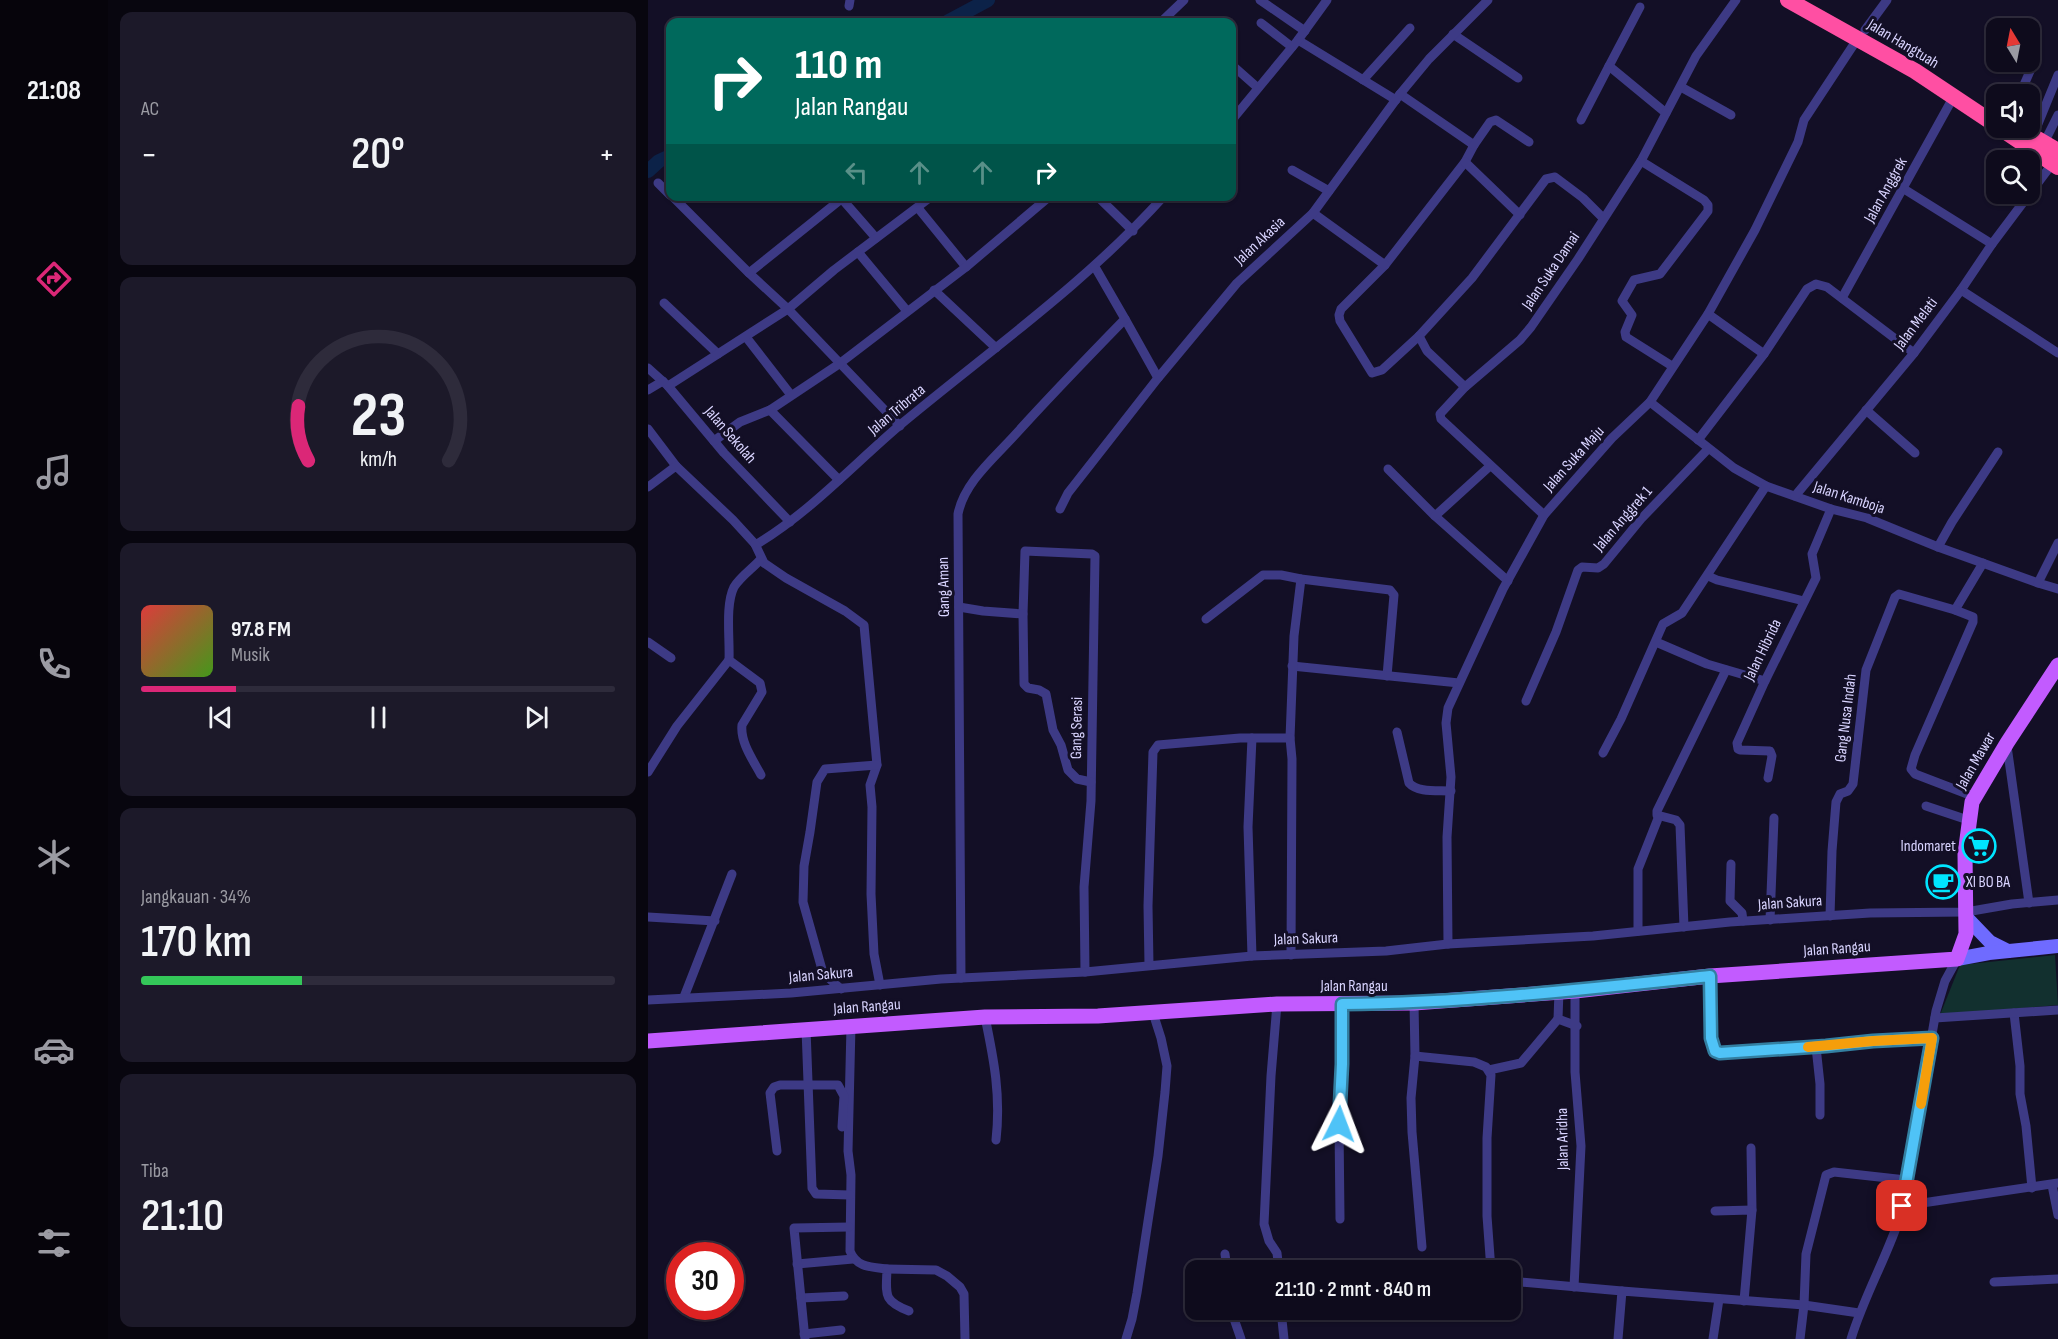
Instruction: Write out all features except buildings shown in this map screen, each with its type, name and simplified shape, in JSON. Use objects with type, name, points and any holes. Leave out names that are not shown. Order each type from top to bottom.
[{"type":"highway","name":"Jalan Hangtuah","points":[[1788,0],[1828,16],[1861,34],[1986,118]]},
{"type":"highway","name":"Jalan Hangtuah","points":[[1812,0],[1828,16]]},
{"type":"highway","name":"Jalan Hangtuah","points":[[1861,34],[1907,54],[1986,106]]},
{"type":"highway","name":"Jalan Hangtuah","points":[[2023,138],[2044,148]]},
{"type":"main road","name":"Jalan Mawar","points":[[1945,964],[1965,934],[1965,854],[1968,820],[1975,797],[2058,665]]},
{"type":"main road","name":"Jalan Rangau","points":[[648,1041],[985,1017],[1088,1016],[1277,1004],[1414,1003],[1710,976],[1945,964]]},
{"type":"street","points":[[1165,18],[1184,0]]},
{"type":"street","points":[[1260,0],[1305,31]]},
{"type":"street","points":[[1236,115],[1295,44],[1327,0]]},
{"type":"street","name":"Jalan Akasia","points":[[1060,509],[1068,493],[1158,378],[1237,283],[1313,213],[1398,97],[1453,34],[1488,0]]},
{"type":"street","name":"Jalan Suka Damai","points":[[1544,515],[1440,418],[1443,409],[1520,340],[1531,327],[1641,161],[1696,57],[1736,0]]},
{"type":"street","name":"Jalan Suka Maju","points":[[1448,944],[1448,837],[1451,791],[1446,716],[1459,683],[1508,581],[1544,515],[1612,438],[1650,402],[1708,314],[1763,214],[1798,142],[1804,120],[1861,34],[1887,0]]},
{"type":"street","points":[[1581,120],[1640,7]]},
{"type":"street","points":[[1261,23],[1295,44],[1398,97],[1474,145]]},
{"type":"street","points":[[1363,80],[1410,28]]},
{"type":"street","points":[[1453,34],[1518,78]]},
{"type":"street","points":[[1609,66],[1666,113]]},
{"type":"street","points":[[1236,69],[1258,88]]},
{"type":"street","points":[[2044,148],[2058,75]]},
{"type":"street","points":[[1681,87],[1731,115]]},
{"type":"street","name":"Jalan Anggrek","points":[[1842,298],[1954,96]]},
{"type":"street","points":[[2044,148],[2058,115]]},
{"type":"street","points":[[1528,142],[1496,120],[1490,122],[1465,162],[1385,265],[1341,309],[1339,315],[1341,321],[1370,372],[1375,374],[1382,370],[1419,336],[1472,278],[1546,179],[1552,177],[1583,198],[1603,218]]},
{"type":"street","name":"Jalan Melati","points":[[1795,496],[1914,353],[1961,290],[1992,244],[2044,148]]},
{"type":"street","points":[[1641,161],[1704,200],[1708,205],[1708,211],[1660,274],[1634,280],[1622,301],[1632,315],[1625,332],[1626,337],[1672,366]]},
{"type":"street","points":[[1465,162],[1520,215]]},
{"type":"street","points":[[1293,171],[1329,191]]},
{"type":"street","points":[[658,183],[666,191]]},
{"type":"street","points":[[1904,189],[1992,244]]},
{"type":"street","points":[[676,201],[788,309],[900,426]]},
{"type":"street","points":[[829,201],[833,206]]},
{"type":"street","points":[[749,273],[839,201]]},
{"type":"street","points":[[845,201],[876,238]]},
{"type":"street","points":[[648,390],[666,384],[718,354],[788,309],[834,270],[926,201]]},
{"type":"street","points":[[714,441],[740,422],[770,410],[839,364],[966,267],[1044,201]]},
{"type":"street","points":[[1102,201],[1133,231]]},
{"type":"street","name":"Jalan Tribrata","points":[[755,544],[790,522],[900,426],[1095,267],[1133,231],[1160,201]]},
{"type":"street","points":[[918,208],[966,267]]},
{"type":"street","points":[[1313,213],[1385,265]]},
{"type":"street","points":[[858,252],[907,311]]},
{"type":"street","points":[[1095,267],[1158,378]]},
{"type":"street","points":[[1698,440],[1764,354],[1809,287],[1816,284],[1827,286],[1914,353]]},
{"type":"street","points":[[934,290],[996,348]]},
{"type":"street","points":[[1961,290],[2058,353]]},
{"type":"street","points":[[664,303],[718,354]]},
{"type":"street","points":[[1708,314],[1764,354]]},
{"type":"street","name":"Gang Aman","points":[[961,978],[958,514],[963,496],[975,479],[1049,397],[1125,319]]},
{"type":"street","points":[[1419,336],[1427,351],[1465,387]]},
{"type":"street","points":[[746,337],[791,395]]},
{"type":"street","name":"Jalan Sekolah","points":[[648,368],[666,384],[714,441],[790,522]]},
{"type":"street","name":"Jalan Kamboja","points":[[1650,402],[1734,468],[1766,486],[1831,509],[1867,518],[1938,547],[2058,589]]},
{"type":"street","points":[[770,410],[839,480]]},
{"type":"street","points":[[1866,410],[1915,453]]},
{"type":"street","points":[[648,429],[676,466],[755,544],[761,560],[786,578],[845,611],[864,625],[877,765],[870,785],[871,894],[874,954],[880,985]]},
{"type":"street","name":"Jalan Anggrek 1","points":[[1526,701],[1556,632],[1578,570],[1586,566],[1601,568],[1641,519],[1708,449]]},
{"type":"street","points":[[1938,547],[1998,452]]},
{"type":"street","points":[[648,487],[676,466]]},
{"type":"street","points":[[1435,516],[1490,466]]},
{"type":"street","points":[[1388,469],[1435,516],[1508,581]]},
{"type":"street","points":[[1603,753],[1621,719],[1663,624],[1679,616],[1708,576],[1766,486]]},
{"type":"street","name":"Jalan Hibrida","points":[[1768,778],[1772,756],[1770,751],[1740,750],[1737,746],[1765,681],[1816,578],[1812,554],[1831,509]]},
{"type":"street","points":[[2038,583],[2058,543]]},
{"type":"street","name":"Gang Serasi","points":[[1023,614],[1025,551],[1092,554],[1095,557],[1091,782],[1084,886],[1085,972]]},
{"type":"street","points":[[649,767],[677,726],[729,660],[732,593],[737,584],[761,560]]},
{"type":"street","points":[[1975,797],[1915,774],[1911,769],[1974,620],[1971,616],[1955,610],[1983,563]]},
{"type":"street","points":[[1206,619],[1263,575],[1281,575],[1392,591],[1394,595],[1387,676]]},
{"type":"street","points":[[1708,576],[1804,601]]},
{"type":"street","points":[[1291,955],[1292,759],[1290,738],[1292,666],[1301,579]]},
{"type":"street","name":"Gang Nusa Indah","points":[[1830,916],[1836,802],[1840,794],[1848,791],[1853,784],[1866,670],[1895,597],[1902,594],[1955,610]]},
{"type":"street","points":[[959,607],[1023,614],[1024,684],[1028,688],[1046,694],[1053,730],[1061,745],[1068,770],[1077,779],[1091,782]]},
{"type":"street","points":[[648,642],[671,658]]},
{"type":"street","points":[[1656,642],[1726,670],[1765,681]]},
{"type":"street","points":[[729,660],[763,687],[741,731],[761,775]]},
{"type":"street","points":[[1292,666],[1459,683]]},
{"type":"street","points":[[1638,932],[1638,869],[1659,816],[1657,811],[1660,802],[1726,670]]},
{"type":"street","points":[[1397,732],[1409,783],[1412,787],[1451,791]]},
{"type":"street","points":[[1252,738],[1248,827],[1252,956]]},
{"type":"street","points":[[1149,965],[1148,906],[1154,748],[1158,745],[1208,740],[1290,738]]},
{"type":"street","points":[[2007,744],[2029,903]]},
{"type":"street","points":[[841,989],[823,973],[803,902],[804,866],[817,782],[825,769],[877,765]]},
{"type":"street","points":[[1926,806],[1968,820]]},
{"type":"street","points":[[1659,816],[1676,820],[1680,825],[1684,927]]},
{"type":"street","points":[[1770,920],[1774,818]]},
{"type":"street","points":[[1731,864],[1730,901],[1742,913],[1743,921]]},
{"type":"street","points":[[684,997],[732,874]]},
{"type":"street","name":"Jalan Sakura","points":[[648,1000],[841,989],[961,978],[1085,972],[1252,956],[1386,951],[1448,944],[1593,936],[1743,921],[1870,913],[1966,918],[2029,903],[2058,900]]},
{"type":"street","points":[[648,917],[715,921]]},
{"type":"street","points":[[1966,918],[1990,942],[2008,951]]},
{"type":"street","points":[[1966,918],[1989,953]]},
{"type":"street","name":"Jalan Rangau","points":[[1945,964],[1989,953],[2058,946]]},
{"type":"street","points":[[1851,1339],[1859,1313],[1894,1236],[1902,1206],[1945,964]]},
{"type":"street","points":[[1710,976],[1711,1038],[1715,1051],[1727,1054],[1932,1038]]},
{"type":"street","name":"Jalan Aridha","points":[[1574,1287],[1581,1146],[1575,1071],[1577,1026],[1575,990]]},
{"type":"street","points":[[1489,1070],[1521,1063],[1558,1019],[1558,991]]},
{"type":"street","points":[[1414,1003],[1415,1056],[1411,1098],[1412,1132],[1422,1247]]},
{"type":"street","points":[[1277,1004],[1264,1224],[1278,1260]]},
{"type":"street","points":[[1340,1219],[1339,1124],[1342,1004]]},
{"type":"street","points":[[1935,1018],[2058,1010]]},
{"type":"street","points":[[1126,1339],[1137,1293],[1158,1156],[1165,1092],[1167,1066],[1153,1013]]},
{"type":"street","points":[[2014,1013],[2020,1066],[2020,1094],[2026,1126],[2032,1188]]},
{"type":"street","points":[[985,1017],[997,1078],[999,1116],[996,1140]]},
{"type":"street","points":[[1558,1019],[1577,1026]]},
{"type":"street","points":[[851,1026],[848,1151],[851,1175],[848,1242],[853,1259],[860,1265],[886,1269],[936,1270],[947,1276],[960,1287],[964,1294],[965,1339]]},
{"type":"street","points":[[806,1029],[813,1191],[822,1195],[850,1195]]},
{"type":"street","points":[[1816,1047],[1820,1084],[1820,1115]]},
{"type":"street","points":[[1415,1056],[1474,1062],[1486,1066],[1491,1075],[1487,1137],[1487,1204],[1490,1260]]},
{"type":"street","points":[[777,1151],[771,1090],[780,1084],[834,1083],[840,1087],[843,1096],[842,1127]]},
{"type":"street","points":[[1744,1301],[1752,1210],[1751,1148]]},
{"type":"street","points":[[1800,1339],[1806,1254],[1826,1175],[1834,1172],[1906,1180]]},
{"type":"street","points":[[1902,1206],[2055,1184],[2058,1215]]},
{"type":"street","points":[[1715,1211],[1752,1210]]},
{"type":"street","points":[[841,1330],[804,1336],[794,1228],[849,1227]]},
{"type":"street","points":[[1225,1254],[1226,1260]]},
{"type":"street","points":[[797,1264],[853,1259]]},
{"type":"street","points":[[886,1269],[889,1299],[892,1305],[909,1311]]},
{"type":"street","points":[[1994,1282],[2058,1279]]},
{"type":"street","points":[[1521,1282],[1804,1305],[1859,1313]]},
{"type":"street","points":[[1618,1339],[1622,1291]]},
{"type":"street","points":[[801,1298],[844,1296]]},
{"type":"street","points":[[1713,1339],[1719,1299]]},
{"type":"street","points":[[1234,1320],[1241,1339]]},
{"type":"street","points":[[1282,1320],[1284,1339]]},
{"type":"green space","points":[[2055,955],[2058,1005],[1940,1015],[1960,965]]},
{"type":"waterway","points":[[954,18],[988,0]]},
{"type":"waterway","points":[[648,171],[666,158]]},
{"type":"slow traffic","points":[[1808,1047],[1932,1038],[1921,1104]]},
{"type":"place","name":"Indomaret","points":[[1979,846]]},
{"type":"place","name":"XI BO BA","points":[[1943,882]]},
{"type":"route","points":[[1339,1124],[1342,1004],[1414,1003],[1710,976],[1711,1038],[1715,1051],[1720,1053],[1932,1038],[1902,1206]]}]
